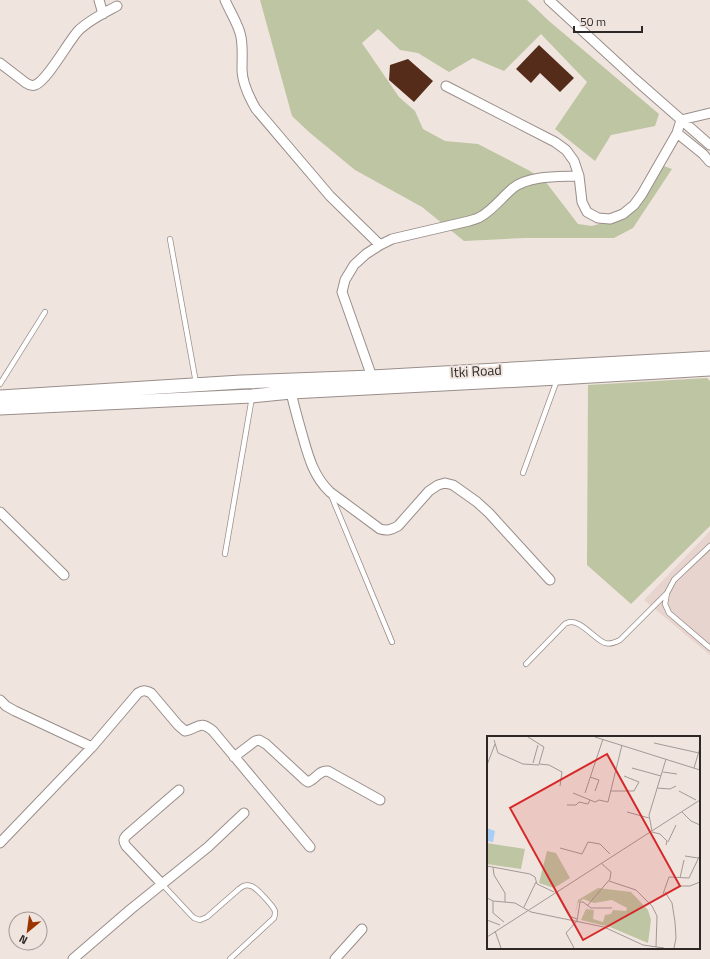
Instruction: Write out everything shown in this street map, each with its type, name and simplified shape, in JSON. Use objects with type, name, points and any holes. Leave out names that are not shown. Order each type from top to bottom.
[{"type":"main road","name":"Itki Road","points":[[0,400],[203,384],[372,377],[710,358]]},
{"type":"main road","points":[[0,400],[208,398],[291,392],[710,369]]},
{"type":"street","points":[[99,0],[103,14]]},
{"type":"street","points":[[225,0],[241,36],[244,83],[256,109],[330,196],[380,245]]},
{"type":"street","points":[[549,0],[710,145]]},
{"type":"street","points":[[0,63],[26,84],[35,85],[40,82],[50,70],[78,32],[93,20],[117,6]]},
{"type":"street","points":[[446,86],[555,142],[566,150],[574,160],[579,176],[582,202],[587,212],[598,218],[610,219],[623,214],[634,205],[642,194],[677,132],[681,120]]},
{"type":"street","points":[[681,120],[710,113]]},
{"type":"street","points":[[677,132],[703,154],[710,162]]},
{"type":"street","points":[[372,377],[342,292],[345,280],[354,265],[366,254],[392,239],[469,221],[480,217],[514,188],[524,182],[536,178],[579,176]]},
{"type":"street","points":[[291,392],[308,456],[314,470],[324,486],[380,529],[386,531],[392,530],[398,526],[429,491],[445,482],[477,502],[489,513],[550,580]]},
{"type":"street","points":[[0,512],[64,576]]},
{"type":"street","points":[[0,843],[92,747],[138,694],[142,690],[146,690],[151,693],[181,729],[185,731],[198,725],[204,725],[213,731],[310,847]]},
{"type":"street","points":[[0,700],[6,706],[15,711],[92,747]]},
{"type":"street","points":[[234,757],[258,740],[266,744],[308,782],[323,771],[328,771],[380,800]]},
{"type":"street","points":[[162,884],[123,841],[127,835],[179,790]]},
{"type":"street","points":[[73,959],[131,909],[208,847],[244,813]]},
{"type":"street","points":[[335,959],[362,929]]},
{"type":"lane","points":[[170,239],[203,384]]},
{"type":"lane","points":[[0,384],[45,312]]},
{"type":"lane","points":[[524,473],[558,378]]},
{"type":"lane","points":[[225,554],[246,396]]},
{"type":"lane","points":[[330,492],[392,642]]},
{"type":"lane","points":[[526,664],[562,626],[568,622],[574,622],[580,625],[606,643],[613,643],[620,640],[667,593],[674,580],[710,546]]},
{"type":"lane","points":[[667,593],[665,604],[669,613],[710,648]]},
{"type":"lane","points":[[162,884],[194,918],[200,920],[207,917],[244,885],[249,885],[255,888],[274,908],[276,913],[274,918],[230,959]]},
{"type":"shaded area","points":[[710,531],[710,655],[644,600]]},
{"type":"green space","points":[[260,0],[527,0],[549,21],[659,114],[655,126],[611,135],[595,161],[555,129],[587,82],[541,34],[504,71],[473,58],[449,72],[418,53],[400,50],[378,29],[362,43],[399,97],[415,111],[423,129],[445,141],[478,144],[530,171],[545,181],[578,224],[592,226],[620,218],[661,165],[672,169],[633,228],[614,238],[525,238],[464,241],[422,207],[355,170],[292,116]]},
{"type":"green space","points":[[707,378],[710,381],[710,526],[631,604],[587,565],[588,385]]},
{"type":"building","points":[[539,45],[574,78],[560,92],[540,73],[531,83],[516,69]]},
{"type":"building","points":[[408,59],[433,81],[414,102],[389,80],[390,65]]}]
